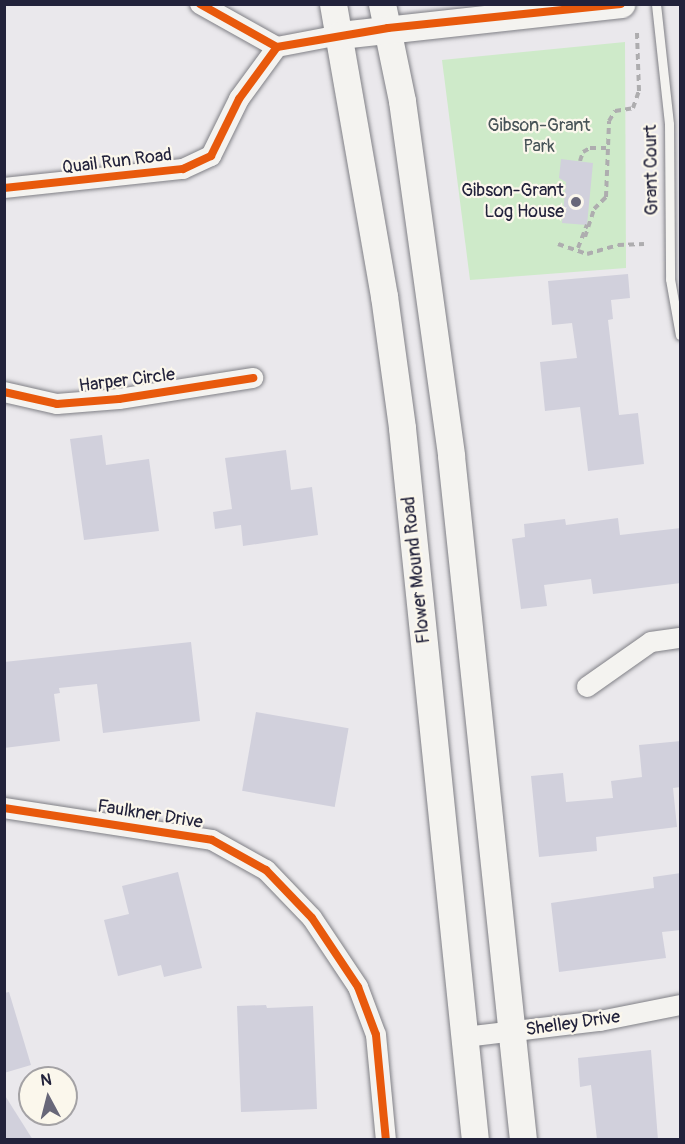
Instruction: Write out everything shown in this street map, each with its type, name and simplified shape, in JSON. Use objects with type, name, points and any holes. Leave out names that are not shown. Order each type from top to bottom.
[{"type":"main road","name":"Flower Mound Road","points":[[333,4],[402,428],[475,1140]]},
{"type":"main road","points":[[339,35],[385,16],[621,4]]},
{"type":"main road","points":[[385,16],[409,147],[451,456],[523,1140]]},
{"type":"street","points":[[200,4],[277,47],[339,35]]},
{"type":"street","name":"Quail Run Road","points":[[4,188],[183,169],[211,156],[239,99],[277,47]]},
{"type":"street","name":"Harper Circle","points":[[4,392],[57,404],[119,399],[253,378]]},
{"type":"street","points":[[587,687],[651,642],[681,638]]},
{"type":"street","name":"Faulkner Drive","points":[[4,808],[212,840],[266,870],[312,918],[358,987],[376,1035],[386,1140]]},
{"type":"street","name":"Shelley Drive","points":[[465,1037],[512,1033],[681,1005]]},
{"type":"lane","name":"Grant Court","points":[[656,4],[669,124],[670,279],[681,335]]},
{"type":"path","points":[[578,248],[585,237],[594,209],[606,197],[606,148],[609,121],[615,111],[633,108],[639,91],[638,33]]},
{"type":"path","points":[[580,161],[583,152],[590,148],[606,148]]},
{"type":"path","points":[[585,237],[587,225]]},
{"type":"path","points":[[558,244],[578,248],[587,254],[618,245],[644,244]]},
{"type":"green space","name":"Gibson-Grant Park","points":[[625,42],[626,268],[470,280],[442,60]]},
{"type":"building","name":"Gibson-Grant Log House","points":[[561,159],[593,163],[587,225],[562,223],[566,182],[559,178]]},
{"type":"building","points":[[628,274],[630,298],[611,300],[613,319],[608,320],[619,415],[638,413],[644,464],[588,471],[580,407],[545,411],[540,362],[577,358],[572,323],[552,325],[548,281]]},
{"type":"building","points":[[102,435],[106,465],[149,459],[159,531],[84,540],[70,439]]},
{"type":"building","points":[[286,450],[291,490],[312,487],[318,535],[243,546],[241,525],[215,529],[213,512],[232,509],[225,458]]},
{"type":"building","points":[[618,518],[620,535],[681,528],[681,583],[593,594],[591,579],[544,585],[547,606],[521,609],[512,539],[525,537],[524,524],[565,519],[566,525]]},
{"type":"building","points":[[191,642],[200,721],[103,733],[97,684],[59,688],[60,693],[54,694],[60,741],[4,748],[4,662]]},
{"type":"building","points":[[256,712],[349,728],[335,807],[242,791]]},
{"type":"building","points":[[681,741],[681,787],[673,788],[677,827],[596,837],[597,851],[539,857],[531,776],[563,773],[566,802],[613,798],[611,781],[642,777],[639,745]]},
{"type":"building","points":[[178,872],[202,968],[164,977],[161,965],[118,976],[104,920],[129,914],[122,886]]},
{"type":"building","points":[[681,873],[681,930],[662,932],[666,958],[559,972],[551,903],[654,888],[653,877]]},
{"type":"building","points":[[9,992],[31,1065],[18,1066],[18,1069],[4,1073],[4,993]]},
{"type":"building","points":[[266,1005],[267,1008],[313,1006],[317,1109],[241,1112],[237,1006]]},
{"type":"building","points":[[651,1050],[658,1140],[597,1140],[591,1085],[580,1087],[578,1058]]},
{"type":"building","points":[[4,1094],[18,1116],[18,1126],[24,1126],[33,1140],[4,1140]]},
{"type":"cycle path","points":[[200,4],[277,47],[388,28],[621,4]]},
{"type":"cycle path","points":[[4,188],[183,169],[211,156],[239,99],[277,47]]},
{"type":"cycle path","points":[[4,392],[57,404],[119,399],[253,378]]},
{"type":"cycle path","points":[[4,808],[212,840],[266,870],[312,918],[358,987],[376,1035],[386,1140]]},
{"type":"place","name":"Gibson-Grant Log House","points":[[576,202]]}]
